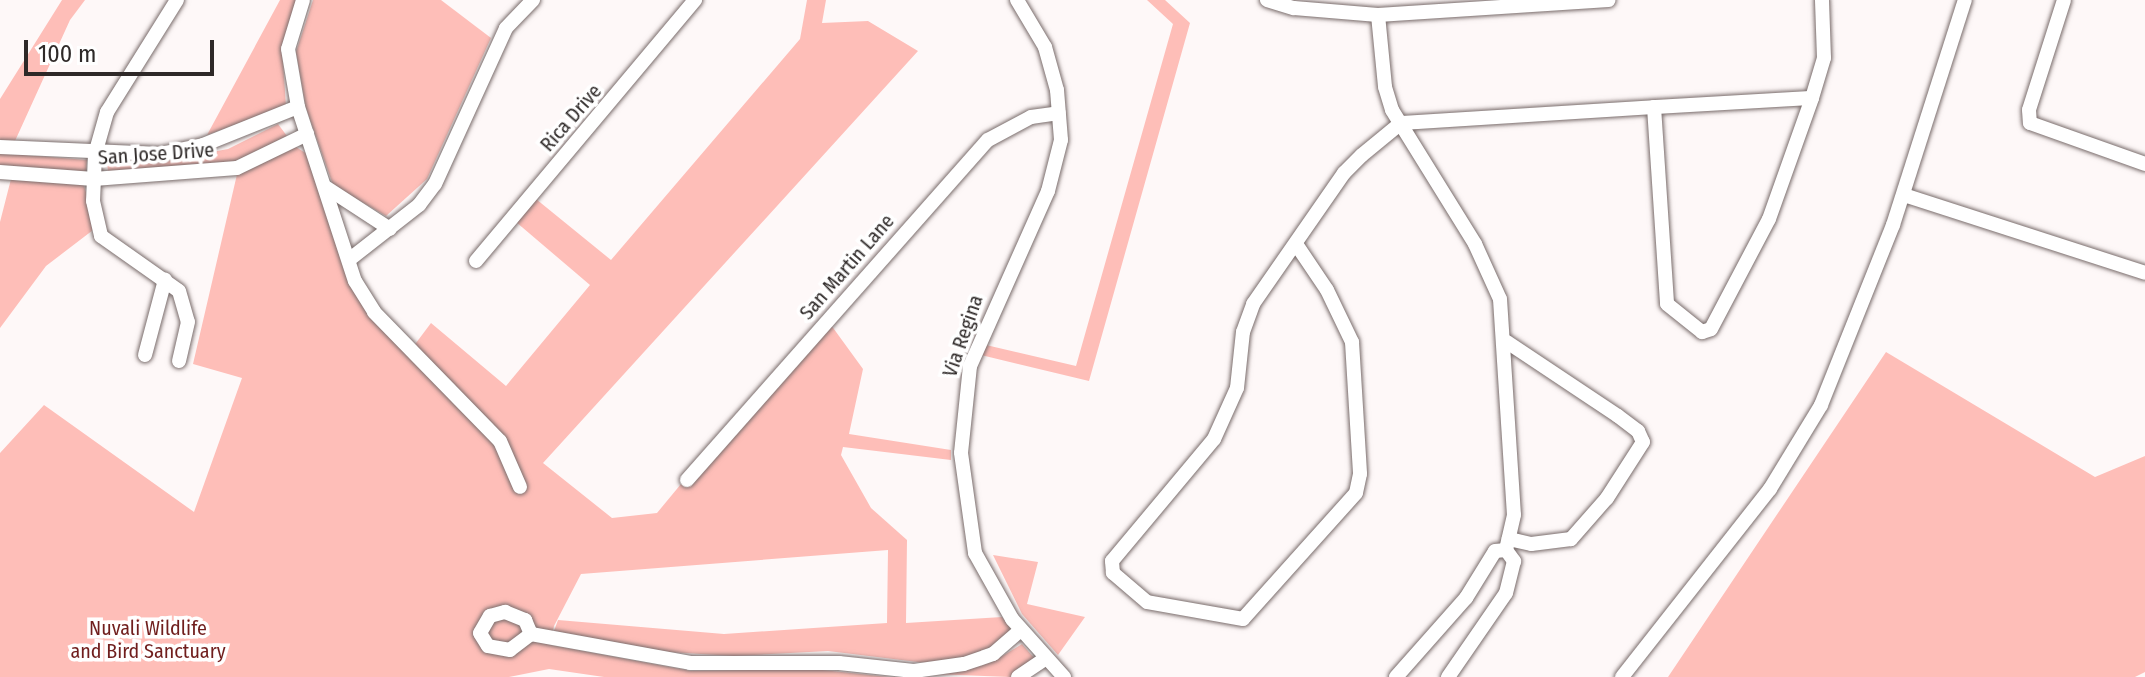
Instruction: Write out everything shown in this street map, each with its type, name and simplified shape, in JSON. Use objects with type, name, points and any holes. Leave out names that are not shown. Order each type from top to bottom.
[{"type":"street","points":[[177,0],[107,112],[95,154],[94,179],[101,236],[165,280],[186,306],[188,322],[179,361]]},
{"type":"street","points":[[303,0],[288,49],[298,107],[355,281],[374,312],[459,404],[489,427],[513,464],[520,487]]},
{"type":"street","points":[[350,259],[390,229],[435,184],[506,28],[533,0]]},
{"type":"street","name":"Rica Drive","points":[[476,261],[695,0]]},
{"type":"street","name":"Via Regina","points":[[1017,0],[1045,47],[1059,113],[1057,166],[975,352],[960,433],[975,553],[1021,630],[1064,677]]},
{"type":"street","points":[[1267,0],[1294,8],[1378,15],[1609,0]]},
{"type":"street","points":[[1654,107],[1667,304],[1702,332],[1717,325],[1769,219],[1824,58],[1822,0]]},
{"type":"street","points":[[1622,677],[1770,489],[1821,405],[1904,195],[1965,0]]},
{"type":"street","points":[[2064,0],[2029,110],[2030,123],[2145,164]]},
{"type":"street","points":[[1378,15],[1385,87],[1401,123],[1497,287],[1507,342],[1514,515],[1508,544],[1514,561],[1506,593],[1448,677]]},
{"type":"street","points":[[1296,244],[1327,290],[1352,342],[1360,474],[1356,493],[1243,619],[1147,602],[1113,573],[1112,561],[1214,439],[1237,388],[1243,332],[1253,304],[1344,173],[1401,123],[1812,98]]},
{"type":"street","name":"San Jose Drive","points":[[0,147],[95,154],[160,154],[203,145],[298,107]]},
{"type":"street","name":"San Martin Lane","points":[[687,480],[988,140],[1031,117],[1059,113]]},
{"type":"street","name":"San Jose Drive","points":[[0,172],[94,179],[237,168],[307,134]]},
{"type":"street","points":[[327,188],[390,229]]},
{"type":"street","points":[[1904,195],[2145,273]]},
{"type":"street","points":[[145,355],[165,280]]},
{"type":"street","points":[[1396,677],[1466,598],[1495,551],[1508,544],[1571,539],[1607,498],[1643,442],[1638,431],[1618,416],[1507,342]]},
{"type":"street","points":[[914,671],[993,654],[1021,630]]},
{"type":"street","points":[[531,634],[690,663],[839,663],[914,671],[933,677]]},
{"type":"street","points":[[1018,677],[1045,659]]},
{"type":"green space","points":[[62,0],[85,0],[70,20],[15,141],[0,141],[0,99]]},
{"type":"green space","points":[[280,0],[298,0],[282,47],[286,106],[207,135]]},
{"type":"green space","points":[[313,0],[441,0],[491,38],[427,179],[386,216],[333,185],[306,108],[296,52]]},
{"type":"green space","name":"Nuvali Wildlife and Bird Sanctuary","points":[[807,0],[826,0],[822,23],[868,21],[918,51],[543,463],[612,518],[657,513],[681,484],[687,487],[831,325],[863,369],[849,434],[951,450],[951,460],[843,447],[841,455],[871,508],[907,540],[906,623],[1002,617],[1013,632],[989,649],[942,665],[828,651],[734,656],[668,652],[554,631],[558,620],[724,634],[887,623],[888,550],[581,574],[554,626],[550,645],[691,671],[813,669],[889,677],[604,677],[549,669],[509,677],[0,677],[0,453],[44,405],[194,512],[242,378],[193,364],[238,170],[293,145],[307,154],[352,285],[407,355],[431,323],[506,386],[590,285],[516,222],[536,199],[611,260],[800,39]]},
{"type":"green space","points":[[1147,0],[1165,0],[1190,23],[1089,381],[981,355],[986,345],[1076,366],[1173,24]]},
{"type":"green space","points":[[278,124],[287,136],[234,162],[108,172],[107,161],[153,163],[228,149]]},
{"type":"green space","points":[[0,153],[87,160],[86,172],[0,167]]},
{"type":"green space","points":[[11,179],[83,183],[97,227],[46,266],[0,328],[0,222]]},
{"type":"green space","points":[[1886,352],[2095,477],[2145,456],[2145,672],[2135,677],[1668,677]]},
{"type":"green space","points":[[993,555],[1038,562],[1027,604],[1085,617],[1058,655],[1022,614]]},
{"type":"green space","points":[[1022,644],[1035,659],[1010,677],[933,674],[994,661]]}]
